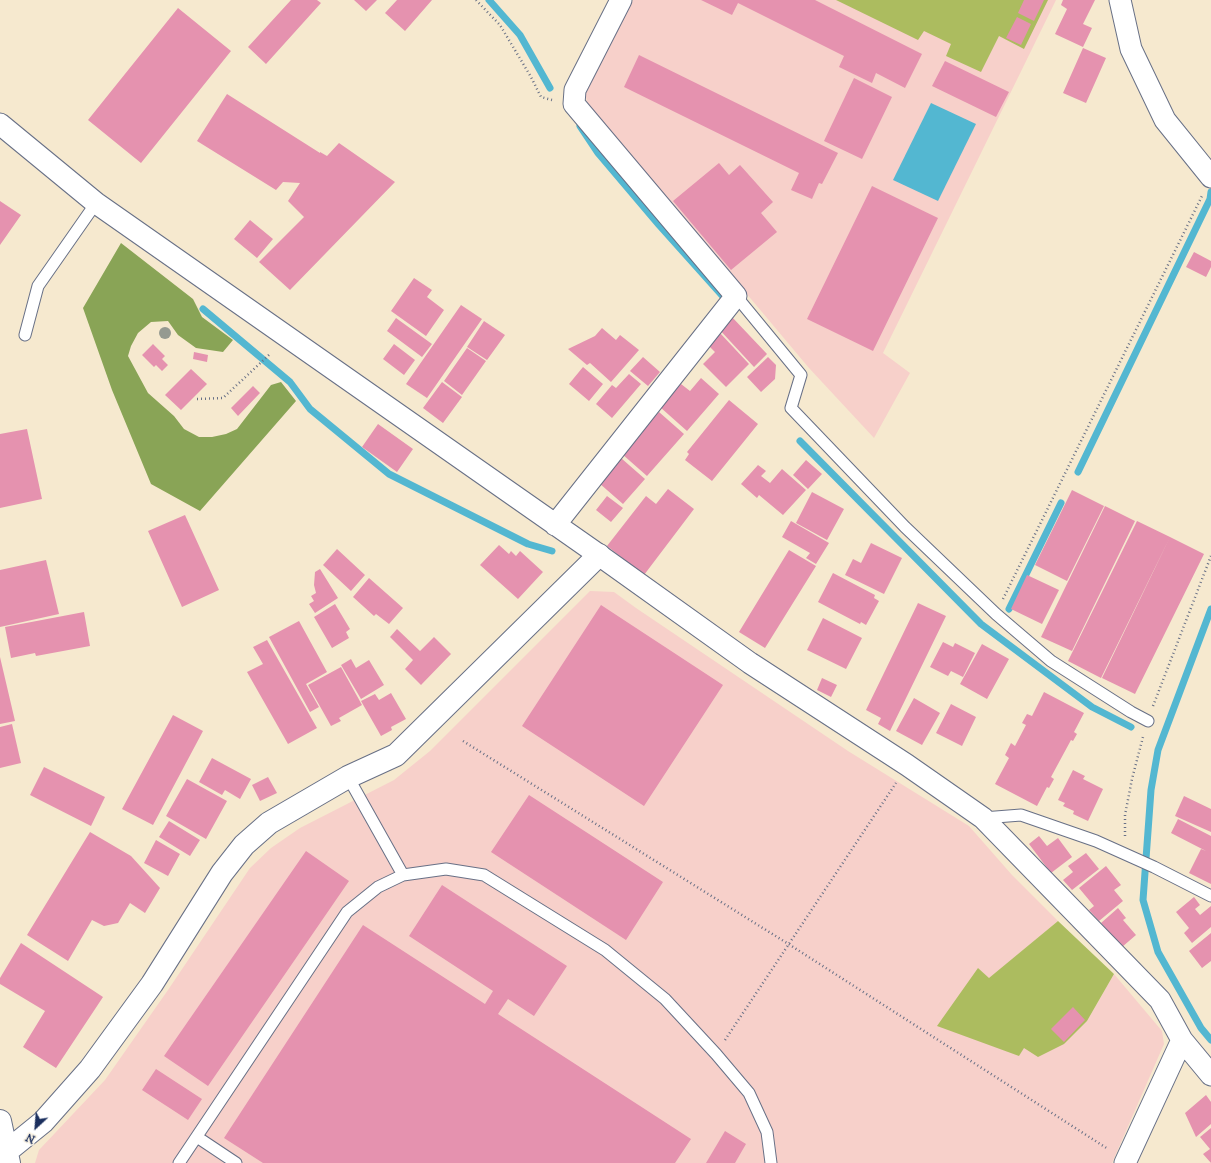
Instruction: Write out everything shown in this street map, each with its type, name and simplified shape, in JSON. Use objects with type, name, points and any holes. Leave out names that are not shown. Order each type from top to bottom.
[{"type":"street","points":[[555,525],[736,296],[574,104],[575,90],[621,0]]},
{"type":"street","points":[[1120,0],[1131,48],[1165,120],[1208,185]]},
{"type":"street","points":[[0,124],[96,203],[599,555],[750,663],[907,765],[983,818],[1160,1000],[1182,1040],[1211,1075]]},
{"type":"street","points":[[5,1159],[43,1122],[90,1069],[152,984],[222,873],[244,845],[269,823],[348,777],[396,755],[599,555]]},
{"type":"street","points":[[1125,1162],[1182,1040]]},
{"type":"street","points":[[0,1121],[5,1159]]},
{"type":"lane","points":[[25,335],[38,286],[96,203]]},
{"type":"lane","points":[[736,296],[801,376],[791,408],[905,527],[996,614],[1051,661],[1131,712],[1148,721]]},
{"type":"lane","points":[[348,777],[403,875]]},
{"type":"lane","points":[[983,818],[1021,815],[1096,840],[1211,896]]},
{"type":"lane","points":[[180,1163],[347,912],[378,887],[403,875],[446,869],[484,875],[605,950],[665,999],[716,1054],[749,1093],[767,1132],[771,1163]]},
{"type":"lane","points":[[196,1137],[236,1163]]},
{"type":"path","points":[[476,0],[500,25],[531,77],[541,97],[574,104]]},
{"type":"path","points":[[996,614],[1208,185]]},
{"type":"path","points":[[197,399],[223,398],[268,356]]},
{"type":"path","points":[[1126,854],[1126,815],[1130,786],[1148,721],[1211,556]]},
{"type":"path","points":[[463,741],[790,945],[1125,1162]]},
{"type":"path","points":[[716,1054],[790,945],[907,765]]},
{"type":"shaded area","points":[[633,0],[1056,0],[883,353],[910,373],[874,438],[809,368],[588,105],[585,93]]},
{"type":"shaded area","points":[[590,591],[614,592],[848,751],[969,826],[1012,875],[1058,921],[989,979],[978,968],[1019,1056],[1023,1048],[1087,1021],[1114,974],[1162,1031],[1164,1044],[1112,1163],[35,1163],[39,1150],[105,1080],[250,868],[271,848],[300,828],[394,780],[430,751]]},
{"type":"green space","points":[[836,0],[1048,0],[1024,49],[999,36],[981,72],[946,56],[951,44],[924,31],[918,40]]},
{"type":"green space","points":[[121,243],[193,299],[202,317],[233,340],[223,352],[196,348],[178,335],[168,321],[151,322],[138,333],[131,346],[128,356],[148,393],[174,416],[184,429],[199,437],[212,437],[226,434],[237,429],[271,385],[281,382],[296,401],[200,511],[151,484],[112,390],[83,308]]},
{"type":"green space","points":[[1058,921],[1114,974],[1087,1021],[1064,1044],[1038,1057],[1024,1048],[1019,1056],[937,1026],[978,968],[989,978]]},
{"type":"water","points":[[931,103],[976,124],[938,201],[893,180]]},
{"type":"building","points":[[291,0],[317,0],[321,3],[266,64],[248,47]]},
{"type":"building","points":[[354,0],[377,0],[366,11]]},
{"type":"building","points":[[397,0],[432,0],[405,31],[385,13]]},
{"type":"building","points":[[701,0],[815,0],[922,54],[905,88],[876,73],[872,83],[839,67],[844,56],[738,3],[732,15]]},
{"type":"building","points":[[1024,0],[1044,0],[1034,21],[1018,13]]},
{"type":"building","points":[[1063,0],[1095,0],[1083,24],[1092,28],[1083,47],[1055,34],[1067,9],[1061,5]]},
{"type":"building","points":[[178,8],[231,51],[141,163],[88,120]]},
{"type":"building","points":[[1017,17],[1031,24],[1021,45],[1006,38]]},
{"type":"building","points":[[1083,48],[1106,58],[1086,103],[1063,93]]},
{"type":"building","points":[[639,55],[838,153],[822,184],[819,183],[812,199],[791,190],[799,173],[624,87]]},
{"type":"building","points":[[945,61],[1009,92],[996,117],[932,86]]},
{"type":"building","points":[[854,78],[892,97],[862,159],[824,141]]},
{"type":"building","points":[[227,94],[320,153],[327,156],[339,143],[395,182],[290,290],[259,262],[304,217],[288,201],[300,183],[283,182],[276,190],[197,141]]},
{"type":"building","points":[[719,163],[729,175],[740,165],[773,202],[761,213],[777,232],[731,270],[673,201]]},
{"type":"building","points":[[872,186],[938,218],[873,351],[807,319]]},
{"type":"building","points":[[0,201],[21,215],[0,245]]},
{"type":"building","points":[[250,220],[273,239],[257,258],[234,239]]},
{"type":"building","points":[[1194,252],[1211,261],[1211,267],[1206,277],[1186,267]]},
{"type":"building","points":[[414,278],[432,290],[427,297],[444,310],[426,336],[391,311]]},
{"type":"building","points":[[461,305],[482,319],[427,398],[406,384]]},
{"type":"building","points":[[731,316],[767,354],[754,367],[718,328]]},
{"type":"building","points":[[396,318],[432,344],[422,357],[387,331]]},
{"type":"building","points":[[484,321],[505,335],[487,360],[467,347]]},
{"type":"building","points":[[602,328],[616,340],[620,335],[639,350],[611,382],[590,363],[587,365],[568,349],[595,336]]},
{"type":"building","points":[[720,333],[749,364],[726,387],[703,364],[715,352],[708,345]]},
{"type":"building","points":[[153,344],[165,356],[162,359],[168,365],[162,371],[156,365],[154,367],[142,355]]},
{"type":"building","points":[[394,344],[415,360],[404,375],[383,359]]},
{"type":"building","points":[[467,348],[486,361],[462,395],[444,381]]},
{"type":"building","points":[[194,352],[208,355],[207,362],[193,359]]},
{"type":"building","points":[[643,357],[660,372],[648,386],[630,371]]},
{"type":"building","points":[[768,357],[776,365],[775,379],[761,392],[747,377]]},
{"type":"building","points":[[583,367],[603,384],[589,401],[569,384]]},
{"type":"building","points":[[191,369],[207,384],[181,410],[165,395]]},
{"type":"building","points":[[629,374],[641,384],[612,418],[596,404],[612,385],[616,388]]},
{"type":"building","points":[[701,378],[719,394],[687,431],[660,407],[681,384],[690,391]]},
{"type":"building","points":[[442,382],[462,397],[443,423],[423,408]]},
{"type":"building","points":[[253,386],[260,393],[238,416],[231,408]]},
{"type":"building","points":[[729,400],[758,424],[712,481],[685,460],[689,454],[687,452]]},
{"type":"building","points":[[659,412],[684,434],[647,476],[622,454]]},
{"type":"building","points":[[378,424],[413,449],[397,472],[362,447]]},
{"type":"building","points":[[27,429],[42,499],[0,508],[0,434]]},
{"type":"building","points":[[621,458],[645,479],[623,504],[599,483]]},
{"type":"building","points":[[806,460],[822,474],[808,489],[793,475]]},
{"type":"building","points":[[758,465],[766,471],[761,476],[770,483],[782,469],[806,490],[783,515],[759,495],[757,498],[741,484]]},
{"type":"building","points":[[668,489],[694,509],[644,575],[607,546],[646,496],[656,504]]},
{"type":"building","points":[[1072,490],[1104,506],[1067,581],[1035,565]]},
{"type":"building","points":[[812,492],[844,509],[827,540],[796,523]]},
{"type":"building","points":[[607,496],[623,508],[611,522],[596,510]]},
{"type":"building","points":[[1105,506],[1135,521],[1072,651],[1041,637]]},
{"type":"building","points":[[185,515],[219,590],[182,607],[148,531]]},
{"type":"building","points":[[791,521],[829,543],[816,564],[806,558],[810,553],[782,537]]},
{"type":"building","points":[[1137,521],[1170,537],[1101,678],[1068,661]]},
{"type":"building","points":[[1170,537],[1204,554],[1135,694],[1102,678]]},
{"type":"building","points":[[871,543],[902,558],[884,594],[845,575],[853,559],[861,563]]},
{"type":"building","points":[[499,545],[509,554],[511,551],[516,556],[520,551],[543,572],[518,599],[480,565]]},
{"type":"building","points":[[337,549],[365,575],[351,591],[323,565]]},
{"type":"building","points":[[789,550],[816,566],[765,648],[739,632]]},
{"type":"building","points":[[46,560],[59,614],[0,627],[0,570]]},
{"type":"building","points":[[320,569],[338,598],[315,613],[309,604],[314,601],[311,596],[316,593],[314,585],[315,572]]},
{"type":"building","points":[[833,573],[875,595],[874,598],[879,601],[866,625],[861,622],[860,624],[818,602]]},
{"type":"building","points":[[1027,575],[1059,590],[1042,624],[1011,609]]},
{"type":"building","points":[[369,578],[403,608],[389,624],[376,614],[374,616],[353,597]]},
{"type":"building","points":[[918,603],[946,616],[890,731],[878,724],[881,718],[866,710]]},
{"type":"building","points":[[335,604],[350,629],[346,632],[349,638],[332,648],[314,617]]},
{"type":"building","points":[[601,605],[723,685],[644,806],[522,726]]},
{"type":"building","points":[[84,612],[90,646],[36,656],[35,653],[11,658],[5,627]]},
{"type":"building","points":[[823,618],[862,638],[846,669],[807,650]]},
{"type":"building","points":[[299,621],[327,672],[306,684],[319,707],[310,712],[269,637]]},
{"type":"building","points":[[397,629],[420,651],[434,637],[451,654],[421,685],[405,669],[413,660],[390,637]]},
{"type":"building","points":[[267,640],[317,728],[288,744],[247,672],[263,664],[253,647]]},
{"type":"building","points":[[943,642],[953,647],[955,643],[975,653],[963,677],[951,671],[948,676],[930,667]]},
{"type":"building","points":[[982,644],[1009,659],[987,699],[960,684]]},
{"type":"building","points":[[0,657],[15,721],[0,724]]},
{"type":"building","points":[[351,659],[356,668],[369,660],[384,685],[361,699],[341,665]]},
{"type":"building","points":[[341,667],[362,705],[339,718],[341,721],[331,726],[308,685]]},
{"type":"building","points":[[822,678],[837,685],[831,697],[817,690]]},
{"type":"building","points":[[1044,692],[1084,713],[1074,732],[1077,734],[1073,741],[1071,740],[1051,777],[1054,779],[1049,788],[1047,787],[1037,806],[995,784],[1009,758],[1005,755],[1011,743],[1015,746],[1026,725],[1022,723],[1027,714],[1032,716]]},
{"type":"building","points":[[391,693],[406,719],[391,727],[392,730],[381,736],[361,701],[375,694],[379,700]]},
{"type":"building","points":[[914,698],[940,713],[922,745],[896,731]]},
{"type":"building","points":[[951,704],[976,717],[962,746],[936,733]]},
{"type":"building","points":[[173,715],[203,731],[153,825],[122,809]]},
{"type":"building","points":[[12,724],[21,763],[0,768],[0,727]]},
{"type":"building","points":[[212,758],[251,779],[240,799],[225,790],[222,795],[199,782]]},
{"type":"building","points":[[44,767],[105,797],[91,826],[30,795]]},
{"type":"building","points":[[1073,770],[1085,776],[1083,779],[1103,789],[1088,821],[1073,814],[1074,811],[1063,806],[1065,803],[1058,800]]},
{"type":"building","points":[[268,777],[277,793],[260,801],[252,785]]},
{"type":"building","points":[[187,779],[227,801],[206,839],[166,816]]},
{"type":"building","points":[[529,795],[663,882],[626,940],[491,852]]},
{"type":"building","points":[[1184,796],[1211,809],[1211,832],[1175,816]]},
{"type":"building","points":[[1178,819],[1211,836],[1211,884],[1189,873],[1201,849],[1206,851],[1171,833]]},
{"type":"building","points":[[169,821],[200,840],[190,856],[159,837]]},
{"type":"building","points":[[90,832],[131,856],[160,888],[145,913],[130,903],[118,923],[104,926],[92,920],[68,961],[27,935]]},
{"type":"building","points":[[1039,836],[1047,846],[1058,838],[1072,857],[1051,873],[1029,844]]},
{"type":"building","points":[[156,840],[180,854],[168,876],[144,863]]},
{"type":"building","points":[[306,851],[349,881],[208,1086],[164,1056]]},
{"type":"building","points":[[1086,853],[1099,869],[1072,890],[1063,880],[1073,872],[1068,866]]},
{"type":"building","points":[[1106,866],[1121,885],[1114,890],[1123,901],[1099,921],[1089,910],[1094,906],[1079,888]]},
{"type":"building","points":[[442,885],[567,966],[534,1016],[508,999],[498,1014],[691,1139],[675,1163],[263,1163],[224,1138],[363,925],[485,1004],[493,991],[409,936]]},
{"type":"building","points":[[1194,897],[1200,905],[1195,909],[1200,915],[1211,906],[1211,927],[1192,943],[1184,933],[1189,928],[1176,912]]},
{"type":"building","points":[[1118,908],[1126,918],[1123,920],[1136,935],[1122,947],[1101,923]]},
{"type":"building","points":[[1211,933],[1211,961],[1202,968],[1189,951]]},
{"type":"building","points":[[21,943],[103,997],[56,1068],[23,1047],[45,1011],[0,984],[0,978]]},
{"type":"building","points":[[1073,1007],[1085,1020],[1064,1042],[1051,1029]]},
{"type":"building","points":[[156,1069],[202,1099],[188,1120],[142,1090]]},
{"type":"building","points":[[1206,1095],[1211,1102],[1211,1124],[1196,1137],[1185,1113]]},
{"type":"building","points":[[1211,1128],[1211,1163],[1203,1154],[1210,1149],[1200,1137]]},
{"type":"building","points":[[725,1131],[746,1144],[735,1163],[706,1163]]},
{"type":"waterway","points":[[489,0],[520,35],[550,88]]},
{"type":"waterway","points":[[580,126],[598,153],[659,225],[727,301]]},
{"type":"waterway","points":[[1078,472],[1210,199],[1211,192]]},
{"type":"waterway","points":[[203,309],[290,382],[310,409],[389,474],[528,544],[552,551]]},
{"type":"waterway","points":[[800,441],[981,624],[1092,707],[1131,727]]},
{"type":"waterway","points":[[1009,609],[1061,503]]},
{"type":"waterway","points":[[1211,609],[1158,750],[1151,790],[1143,900],[1158,952],[1201,1028],[1211,1040]]}]
